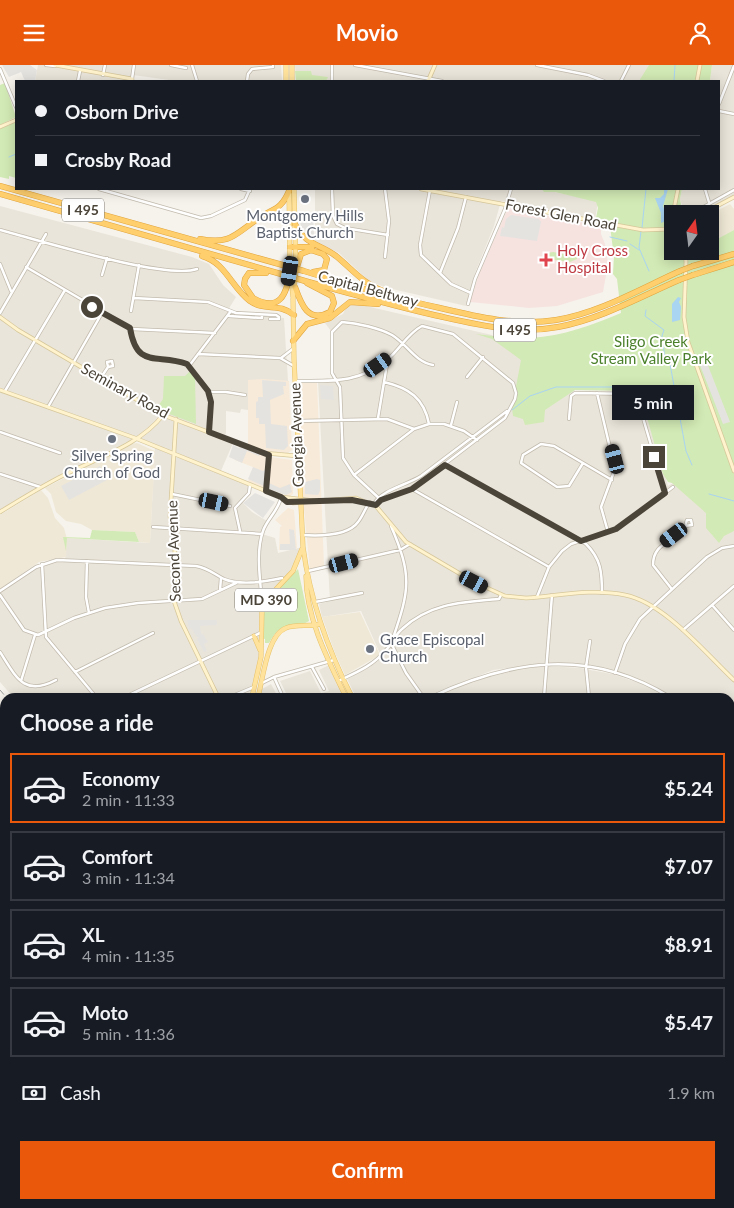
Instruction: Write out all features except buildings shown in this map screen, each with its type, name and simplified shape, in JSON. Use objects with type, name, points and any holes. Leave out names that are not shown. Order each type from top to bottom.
[{"type":"highway","name":"Capital Beltway","points":[[0,186],[280,264],[366,290],[487,318],[530,322],[571,317],[628,295],[680,271],[734,254]]},
{"type":"highway","points":[[166,233],[210,241],[228,240],[239,235],[258,219],[280,207],[290,190]]},
{"type":"highway","name":"Capital Beltway","points":[[0,194],[305,281],[408,309],[485,326],[530,330],[573,324],[620,307],[679,280],[734,262]]},
{"type":"highway","points":[[295,224],[305,240],[327,251],[372,286],[437,307]]},
{"type":"highway","points":[[146,237],[149,241],[212,259],[252,303],[263,307],[284,308],[294,315]]},
{"type":"highway","points":[[293,247],[327,251]]},
{"type":"highway","points":[[281,274],[250,273],[244,282],[245,289],[258,301],[277,301],[286,294],[293,271],[304,251],[311,250],[325,256],[327,263],[324,270],[319,272],[304,271]]},
{"type":"highway","points":[[296,287],[302,306],[307,312],[318,316],[330,312],[334,303],[332,296],[312,287],[305,281]]},
{"type":"highway","points":[[294,341],[307,325],[330,318],[350,302],[358,301],[408,309]]},
{"type":"main road","points":[[286,65],[286,80]]},
{"type":"main road","points":[[292,65],[292,80]]},
{"type":"main road","name":"Georgia Avenue","points":[[291,190],[295,224],[293,247]]},
{"type":"main road","name":"Georgia Avenue","points":[[291,190],[294,367],[299,501],[306,587],[315,625],[344,693]]},
{"type":"main road","name":"Georgia Avenue","points":[[293,271],[296,287],[294,299]]},
{"type":"main road","name":"MD 390","points":[[253,693],[261,653],[262,609],[265,601],[293,571],[303,547]]},
{"type":"main road","name":"Georgia Avenue","points":[[306,571],[320,624],[350,693]]},
{"type":"main road","name":"MD 390","points":[[259,693],[271,644],[276,634],[286,628],[320,624]]},
{"type":"main road","points":[[254,636],[261,653]]},
{"type":"street","points":[[46,65],[132,80],[134,65]]},
{"type":"street","points":[[104,75],[105,65]]},
{"type":"street","points":[[172,65],[186,68]]},
{"type":"street","points":[[192,65],[197,80]]},
{"type":"street","points":[[332,65],[332,80]]},
{"type":"street","points":[[355,65],[428,80],[436,65]]},
{"type":"street","points":[[537,65],[588,75],[601,80]]},
{"type":"street","points":[[622,80],[629,65]]},
{"type":"street","points":[[697,80],[700,65]]},
{"type":"street","points":[[247,80],[248,74],[252,69],[273,66]]},
{"type":"street","points":[[720,101],[734,66]]},
{"type":"street","points":[[0,69],[7,81],[15,104]]},
{"type":"street","points":[[78,80],[80,71]]},
{"type":"street","points":[[720,111],[734,114]]},
{"type":"street","points":[[0,127],[15,120]]},
{"type":"street","points":[[103,190],[201,218],[211,217],[246,200],[250,190]]},
{"type":"street","points":[[332,190],[333,216],[337,224],[345,228],[388,235]]},
{"type":"street","points":[[385,190],[389,221],[385,257]]},
{"type":"street","points":[[430,190],[420,250],[424,259],[456,287],[471,293]]},
{"type":"street","name":"Forest Glen Road","points":[[430,190],[641,230],[664,229]]},
{"type":"street","points":[[468,304],[511,190]]},
{"type":"street","points":[[675,205],[678,190]]},
{"type":"street","points":[[705,190],[709,204],[734,190]]},
{"type":"street","points":[[440,273],[458,229],[466,197]]},
{"type":"street","points":[[718,205],[733,197],[734,202]]},
{"type":"street","points":[[0,230],[139,265],[187,271],[197,269]]},
{"type":"street","points":[[0,313],[11,291],[46,234]]},
{"type":"street","points":[[102,275],[107,258]]},
{"type":"street","points":[[686,260],[684,317],[688,342],[734,471]]},
{"type":"street","points":[[0,264],[11,291]]},
{"type":"street","points":[[131,311],[139,265]]},
{"type":"street","points":[[26,267],[130,328],[215,333]]},
{"type":"street","points":[[65,290],[36,341],[2,392],[135,438],[281,497],[299,501],[352,500],[359,498],[373,503],[410,544],[501,595],[513,598],[602,593],[625,595],[652,607],[682,631],[734,680]]},
{"type":"street","points":[[134,298],[208,302],[232,311],[279,317],[278,319],[270,319]]},
{"type":"street","points":[[189,366],[232,311]]},
{"type":"street","points":[[48,407],[102,313]]},
{"type":"street","points":[[229,316],[262,318],[262,315]]},
{"type":"street","name":"Seminary Road","points":[[0,317],[100,379],[163,415],[176,419],[175,454]]},
{"type":"street","points":[[381,500],[354,475],[343,458],[340,387],[334,381],[332,373],[331,338],[338,324],[344,322],[384,332],[402,344],[422,362],[433,365]]},
{"type":"street","points":[[295,381],[334,381],[362,376],[388,358],[422,326],[453,334],[483,357],[515,386],[514,399],[505,417],[412,489],[373,503]]},
{"type":"street","points":[[130,328],[134,346],[144,357],[182,362],[189,366],[209,393],[211,402],[209,432]]},
{"type":"street","points":[[198,354],[280,358],[286,356],[294,348]]},
{"type":"street","points":[[467,377],[483,357]]},
{"type":"street","points":[[280,358],[294,367]]},
{"type":"street","points":[[378,419],[388,358]]},
{"type":"street","points":[[100,379],[108,367]]},
{"type":"street","points":[[384,382],[417,396],[426,409],[429,424]]},
{"type":"street","points":[[209,393],[226,392],[244,395]]},
{"type":"street","points":[[597,393],[615,459],[612,480],[601,507],[608,532]]},
{"type":"street","points":[[569,419],[571,396],[597,393],[634,393],[638,397],[665,493]]},
{"type":"street","points":[[451,425],[457,402]]},
{"type":"street","points":[[302,535],[333,533],[351,528],[378,497],[421,476],[507,411]]},
{"type":"street","points":[[0,512],[40,487],[135,438],[163,415]]},
{"type":"street","points":[[176,419],[269,455],[298,456]]},
{"type":"street","points":[[297,421],[340,419],[396,420],[414,429]]},
{"type":"street","points":[[354,475],[414,429],[429,424],[451,425],[478,439]]},
{"type":"street","points":[[0,432],[60,453]]},
{"type":"street","points":[[583,463],[570,483],[562,488],[523,466],[520,460],[523,455],[535,446],[548,444],[583,463],[612,480]]},
{"type":"street","name":"Second Avenue","points":[[175,454],[172,493],[172,529],[175,542],[174,601],[181,621],[216,693]]},
{"type":"street","points":[[266,491],[269,455]]},
{"type":"street","points":[[445,465],[581,541],[594,552],[600,561],[602,593]]},
{"type":"street","points":[[0,474],[40,487]]},
{"type":"street","points":[[249,493],[250,485]]},
{"type":"street","points":[[539,597],[549,567],[562,551],[629,521],[673,487]]},
{"type":"street","points":[[172,493],[230,506],[237,504],[258,488]]},
{"type":"street","points":[[412,489],[549,567]]},
{"type":"street","points":[[262,609],[260,558],[262,534],[279,505],[281,497]]},
{"type":"street","points":[[237,504],[235,511],[240,531]]},
{"type":"street","points":[[230,506],[235,511]]},
{"type":"street","points":[[392,526],[408,575],[407,588],[391,643],[406,673],[420,693]]},
{"type":"street","points":[[671,589],[653,565],[654,555],[660,546],[685,526]]},
{"type":"street","points":[[153,527],[240,531],[262,534]]},
{"type":"street","points":[[306,571],[400,550],[410,544]]},
{"type":"street","points":[[615,673],[631,632],[652,607],[707,557],[722,548],[734,546]]},
{"type":"street","points":[[0,591],[42,564],[58,560],[205,568],[221,577],[238,583]]},
{"type":"street","points":[[87,561],[86,597],[90,613]]},
{"type":"street","points":[[42,564],[46,637],[93,693]]},
{"type":"street","points":[[220,591],[221,577]]},
{"type":"street","points":[[35,635],[90,613],[129,604],[204,599],[238,583],[282,578]]},
{"type":"street","points":[[682,631],[734,586]]},
{"type":"street","points":[[315,602],[362,593]]},
{"type":"street","points":[[0,595],[23,628],[35,635]]},
{"type":"street","points":[[338,681],[375,661],[403,628],[433,609],[458,602],[499,599],[501,595]]},
{"type":"street","points":[[544,693],[552,595]]},
{"type":"street","points":[[712,605],[734,630]]},
{"type":"street","points":[[75,672],[153,633]]},
{"type":"street","points":[[134,693],[260,633]]},
{"type":"street","points":[[21,681],[35,635]]},
{"type":"street","points":[[589,693],[586,667],[590,641]]},
{"type":"street","points":[[0,652],[21,681],[29,686],[39,687],[56,679]]},
{"type":"street","points":[[262,683],[274,677],[334,660]]},
{"type":"street","points":[[441,693],[490,673],[548,664],[586,667],[615,673],[649,685],[663,693]]},
{"type":"street","points":[[312,667],[324,689]]},
{"type":"street","points":[[274,677],[281,693]]},
{"type":"street","points":[[239,693],[255,686]]},
{"type":"shaded area","points":[[2,65],[30,65],[37,70],[35,80],[25,80],[21,72],[9,77]]},
{"type":"shaded area","points":[[38,65],[281,65],[282,80],[169,80],[133,75],[132,80],[35,80]]},
{"type":"shaded area","points":[[295,65],[651,65],[644,80],[296,80]]},
{"type":"shaded area","points":[[712,65],[734,65],[734,197],[719,205],[682,205],[680,199],[682,190],[720,190],[720,80],[710,80]]},
{"type":"shaded area","points":[[315,190],[545,190],[598,201],[595,220],[501,201],[494,226],[475,273],[466,306],[370,282],[339,253],[315,241]]},
{"type":"shaded area","points":[[730,204],[734,209],[734,230],[719,239],[719,210]]},
{"type":"shaded area","points":[[0,206],[192,257],[209,264],[223,285],[236,297],[228,310],[231,313],[284,318],[288,381],[249,380],[248,410],[241,409],[240,413],[226,411],[226,433],[224,439],[233,443],[220,473],[250,485],[250,491],[241,501],[252,512],[267,521],[262,534],[275,538],[278,553],[303,547],[296,564],[265,601],[261,657],[254,693],[10,693],[0,682],[0,591],[35,568],[46,563],[65,560],[67,538],[150,543],[155,447],[135,438],[53,480],[0,512]]},
{"type":"shaded area","name":"Holy Cross Hospital","points":[[508,208],[601,226],[608,264],[603,292],[557,306],[529,308],[470,302],[479,274]]},
{"type":"shaded area","points":[[303,214],[313,214],[314,235],[307,234],[301,226],[299,217]]},
{"type":"shaded area","points":[[511,215],[539,219],[541,222],[537,241],[500,236],[506,219]]},
{"type":"shaded area","points":[[357,304],[492,335],[522,356],[519,395],[570,391],[639,390],[668,486],[673,483],[682,485],[725,532],[734,531],[734,693],[666,693],[636,679],[583,665],[545,663],[493,670],[437,693],[354,693],[347,679],[370,667],[382,658],[361,611],[322,617],[319,604],[330,601],[318,382],[335,381],[331,331],[325,323],[343,314],[347,306]]},
{"type":"shaded area","points":[[707,363],[730,422],[723,424],[700,365]]},
{"type":"shaded area","points":[[248,380],[289,381],[292,450],[288,453],[263,451],[248,446]]},
{"type":"shaded area","points":[[262,380],[286,382],[286,386],[283,386],[284,394],[270,400],[271,424],[287,426],[288,446],[284,450],[266,448],[265,424],[259,424],[259,418],[256,418],[256,402],[258,397],[263,397]]},
{"type":"shaded area","points":[[317,382],[324,567],[310,570],[299,457],[297,383]]},
{"type":"shaded area","points":[[320,385],[333,386],[334,400],[321,399]]},
{"type":"shaded area","points":[[137,443],[155,451],[150,543],[139,542],[135,532],[92,530],[81,524],[66,521],[56,512],[51,494],[45,488],[130,444]]},
{"type":"shaded area","points":[[233,445],[260,454],[259,456],[247,451],[242,463],[229,457]]},
{"type":"shaded area","points":[[240,446],[266,456],[265,486],[263,488],[248,482],[253,467],[235,460]]},
{"type":"shaded area","points":[[270,457],[292,460],[293,494],[289,497],[268,489]]},
{"type":"shaded area","points":[[100,466],[107,480],[69,500],[61,486]]},
{"type":"shaded area","points":[[253,467],[263,471],[267,468],[264,486],[248,479]]},
{"type":"shaded area","points":[[320,480],[318,495],[305,494],[305,482]]},
{"type":"shaded area","points":[[269,483],[280,488],[290,484],[292,492],[286,495],[268,489]]},
{"type":"shaded area","points":[[41,490],[48,498],[55,518],[64,528],[67,539],[66,557],[39,562],[0,589],[0,515]]},
{"type":"shaded area","points":[[255,493],[275,502],[263,518],[243,503]]},
{"type":"shaded area","points":[[288,508],[294,510],[297,548],[279,550],[280,527],[282,526],[275,520]]},
{"type":"shaded area","points":[[289,529],[294,530],[296,550],[280,550],[280,544],[290,544]]},
{"type":"shaded area","points":[[360,612],[380,655],[345,675],[322,617]]},
{"type":"shaded area","points":[[187,620],[217,620],[217,625],[200,626],[201,634],[203,634],[208,642],[204,644],[207,651],[204,652],[197,639],[199,637],[191,628],[189,630]]},
{"type":"shaded area","points":[[329,665],[342,693],[321,693],[329,691],[319,670]]},
{"type":"shaded area","points":[[546,666],[580,668],[612,674],[639,683],[659,693],[444,693],[469,681],[516,669]]},
{"type":"shaded area","points":[[310,671],[321,693],[286,693],[280,681]]},
{"type":"shaded area","points":[[271,684],[276,693],[260,693],[262,689]]},
{"type":"green space","points":[[649,65],[712,65],[710,80],[640,80]]},
{"type":"green space","points":[[295,71],[311,71],[312,75],[328,77],[326,80],[296,80]]},
{"type":"green space","points":[[5,83],[15,118],[0,125],[0,85]]},
{"type":"green space","points":[[15,122],[15,178],[9,176],[9,179],[0,177],[0,129]]},
{"type":"green space","name":"Sligo Creek Stream Valley Park","points":[[543,190],[682,190],[681,205],[664,205],[664,260],[719,260],[719,238],[734,230],[734,531],[724,536],[719,543],[706,528],[706,513],[672,483],[668,482],[663,474],[640,393],[635,391],[575,390],[545,410],[544,422],[525,425],[523,419],[513,416],[512,408],[521,360],[492,339],[476,334],[517,338],[543,337],[577,329],[621,313],[617,279],[613,274],[614,257],[610,226],[612,222],[596,218],[598,208],[596,202],[555,192],[544,192]]},
{"type":"green space","points":[[553,252],[577,256],[577,259],[570,262],[546,259],[547,253]]},
{"type":"green space","points":[[191,370],[195,376],[196,424],[156,409],[163,399],[164,376],[185,376]]},
{"type":"green space","points":[[92,530],[135,532],[139,542],[67,538],[66,551],[63,537],[90,538]]},
{"type":"green space","points":[[298,569],[309,621],[303,624],[284,627],[274,635],[269,643],[265,643],[265,639],[262,638],[265,602]]},
{"type":"water","points":[[664,190],[668,190],[663,206],[664,222],[661,223],[661,213],[655,198],[660,198],[664,194]]},
{"type":"water","points":[[678,297],[681,298],[679,302],[681,307],[680,320],[672,322],[672,304]]},
{"type":"waterway","points":[[674,80],[675,65]]},
{"type":"waterway","points":[[9,157],[15,154]]},
{"type":"waterway","points":[[642,228],[646,190]]},
{"type":"waterway","points":[[641,231],[639,248],[649,271]]},
{"type":"waterway","points":[[610,237],[627,241]]},
{"type":"waterway","points":[[630,244],[639,250]]},
{"type":"waterway","points":[[646,310],[645,316],[664,330],[662,336],[665,359],[670,364],[686,451],[692,465]]},
{"type":"waterway","points":[[512,410],[530,396],[556,387],[674,387]]},
{"type":"waterway","points":[[709,494],[734,501]]},
{"type":"place","name":"Montgomery Hills Baptist Church","points":[[305,199]]},
{"type":"place","name":"Holy Cross Hospital","points":[[546,260]]},
{"type":"place","name":"Silver Spring Church of God","points":[[112,439]]},
{"type":"place","name":"Grace Episcopal Church","points":[[370,649]]},
{"type":"route","points":[[92,307],[130,328],[134,346],[144,357],[173,360],[187,364],[208,391],[211,402],[211,428],[209,432],[269,455],[266,491],[281,497],[287,502],[352,500],[370,502],[376,505],[381,500],[400,495],[412,489],[445,465],[581,541],[616,529],[665,493],[654,457]]}]
